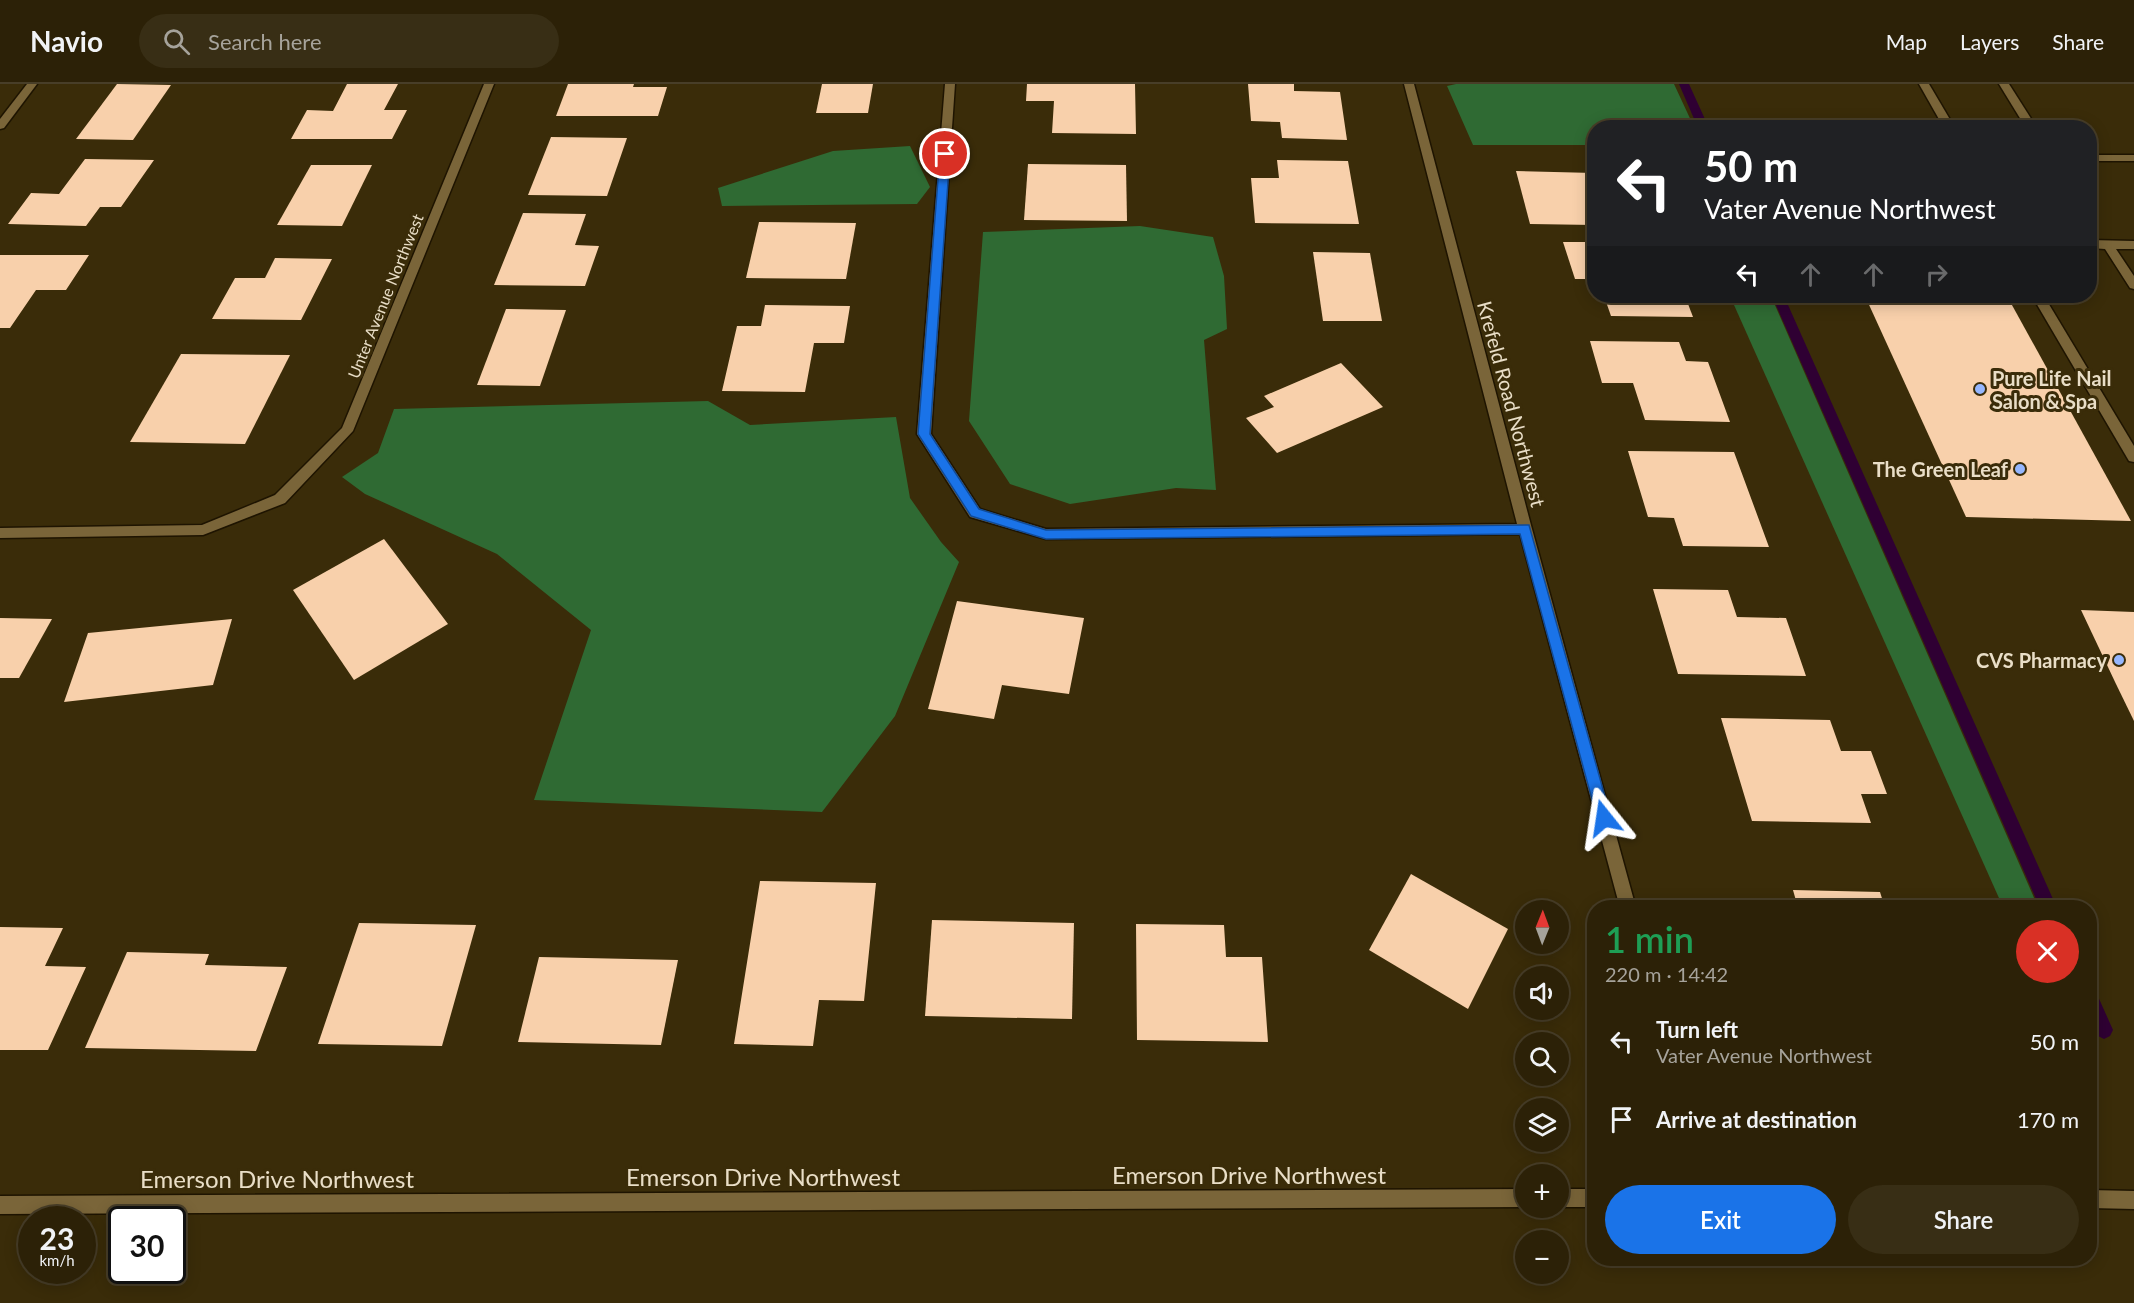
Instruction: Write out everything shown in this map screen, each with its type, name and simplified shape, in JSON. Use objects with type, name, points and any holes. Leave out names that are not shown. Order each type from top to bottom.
[{"type":"street","points":[[0,126],[32,84]]},
{"type":"street","name":"Unter Avenue Northwest","points":[[0,533],[203,530],[280,499],[347,431],[489,84]]},
{"type":"street","points":[[950,84],[924,434],[975,513],[1046,534],[1525,529]]},
{"type":"street","name":"Krefeld Road Northwest","points":[[1409,84],[1525,529],[1626,900]]},
{"type":"street","points":[[1924,84],[1945,120]]},
{"type":"street","points":[[2004,84],[2027,120]]},
{"type":"street","points":[[2097,158],[2134,158]]},
{"type":"street","points":[[2097,244],[2134,245]]},
{"type":"street","points":[[2108,245],[2134,285]]},
{"type":"street","points":[[2042,303],[2134,457]]},
{"type":"street","points":[[1569,1198],[1587,1197]]},
{"type":"street","name":"Emerson Drive Northwest","points":[[0,1205],[1515,1198]]},
{"type":"street","points":[[2097,1200],[2134,1200]]},
{"type":"green space","points":[[1456,84],[1674,84],[1691,120],[1587,120],[1587,145],[1473,145],[1447,86]]},
{"type":"green space","points":[[910,146],[930,187],[917,204],[722,206],[718,188],[833,151]]},
{"type":"green space","points":[[1140,226],[1213,237],[1224,276],[1227,329],[1204,340],[1216,490],[1176,488],[1070,504],[1010,484],[969,421],[983,232]]},
{"type":"green space","points":[[1733,303],[1774,303],[2035,900],[2000,900]]},
{"type":"green space","points":[[708,401],[750,425],[896,417],[910,498],[941,542],[959,562],[895,716],[822,812],[534,800],[591,630],[497,554],[365,494],[342,477],[378,453],[394,409]]},
{"type":"building","points":[[117,84],[171,85],[133,140],[76,139]]},
{"type":"building","points":[[347,84],[398,84],[384,110],[407,110],[392,139],[291,139],[307,110],[333,111]]},
{"type":"building","points":[[568,84],[634,84],[633,87],[667,87],[658,116],[556,116]]},
{"type":"building","points":[[822,84],[873,84],[868,113],[816,113]]},
{"type":"building","points":[[1027,84],[1135,84],[1136,134],[1052,133],[1054,101],[1026,101]]},
{"type":"building","points":[[1248,84],[1294,84],[1294,91],[1340,92],[1347,140],[1282,138],[1280,122],[1251,121]]},
{"type":"building","points":[[551,137],[627,138],[607,196],[528,195]]},
{"type":"building","points":[[85,159],[154,160],[121,207],[100,207],[86,226],[8,224],[31,193],[59,194]]},
{"type":"building","points":[[1277,160],[1348,161],[1359,224],[1255,223],[1251,178],[1279,178]]},
{"type":"building","points":[[1028,164],[1126,165],[1127,221],[1024,220]]},
{"type":"building","points":[[311,165],[372,165],[342,226],[277,225]]},
{"type":"building","points":[[1516,171],[1587,173],[1587,225],[1530,224]]},
{"type":"building","points":[[523,213],[586,214],[575,245],[599,246],[585,286],[494,285]]},
{"type":"building","points":[[759,222],[856,223],[846,279],[746,278]]},
{"type":"building","points":[[1563,242],[1587,242],[1587,279],[1575,279]]},
{"type":"building","points":[[1313,252],[1370,253],[1382,321],[1323,321]]},
{"type":"building","points":[[0,255],[89,255],[66,290],[36,290],[10,328],[0,328]]},
{"type":"building","points":[[275,258],[332,259],[301,320],[212,319],[235,278],[265,278]]},
{"type":"building","points":[[1606,303],[1688,303],[1693,317],[1611,316]]},
{"type":"building","points":[[1868,303],[2011,303],[2131,521],[1966,517]]},
{"type":"building","points":[[765,305],[850,306],[844,343],[814,343],[805,392],[722,391],[737,326],[761,326]]},
{"type":"building","points":[[506,309],[566,310],[540,386],[477,385]]},
{"type":"building","points":[[1590,341],[1679,342],[1686,361],[1708,362],[1730,422],[1645,420],[1633,383],[1602,383]]},
{"type":"building","points":[[181,354],[290,355],[245,444],[130,442]]},
{"type":"building","points":[[1341,363],[1383,407],[1277,453],[1246,418],[1274,407],[1264,396]]},
{"type":"building","points":[[1628,451],[1734,452],[1769,547],[1683,546],[1674,518],[1648,517]]},
{"type":"building","points":[[384,539],[448,624],[354,680],[293,590]]},
{"type":"building","points":[[1653,589],[1728,590],[1737,617],[1786,618],[1806,676],[1678,674]]},
{"type":"building","points":[[957,601],[1084,618],[1069,694],[1002,685],[994,719],[928,709]]},
{"type":"building","name":"CVS Pharmacy","points":[[2081,610],[2134,612],[2134,721],[2116,684]]},
{"type":"building","points":[[0,618],[52,619],[19,678],[0,678]]},
{"type":"building","points":[[232,619],[213,685],[64,702],[88,633]]},
{"type":"building","points":[[1721,718],[1830,720],[1841,751],[1871,751],[1887,794],[1861,794],[1871,823],[1752,821]]},
{"type":"building","points":[[1411,874],[1508,929],[1468,1009],[1369,950]]},
{"type":"building","points":[[760,881],[876,883],[864,1001],[819,1000],[813,1046],[734,1044]]},
{"type":"building","points":[[1793,890],[1880,892],[1882,900],[1796,900]]},
{"type":"building","points":[[932,920],[1074,923],[1072,1019],[925,1016]]},
{"type":"building","points":[[359,923],[476,925],[442,1046],[318,1044]]},
{"type":"building","points":[[1136,924],[1224,925],[1226,957],[1262,957],[1268,1042],[1137,1040]]},
{"type":"building","points":[[0,927],[63,928],[45,966],[86,967],[48,1050],[0,1050]]},
{"type":"building","points":[[127,952],[209,954],[205,965],[287,967],[256,1051],[85,1048]]},
{"type":"building","points":[[539,957],[678,960],[661,1045],[518,1042]]},
{"type":"waterway","points":[[1684,84],[1700,120]]},
{"type":"waterway","points":[[1781,303],[2045,900]]},
{"type":"waterway","points":[[2097,1014],[2104,1030]]},
{"type":"place","name":"Pure Life Nail Salon & Spa","points":[[1980,389]]},
{"type":"place","name":"The Green Leaf","points":[[2020,469]]},
{"type":"place","name":"CVS Pharmacy","points":[[2119,660]]},
{"type":"route","points":[[945,154],[924,434],[975,513],[1046,534],[1525,529],[1604,818]]}]
